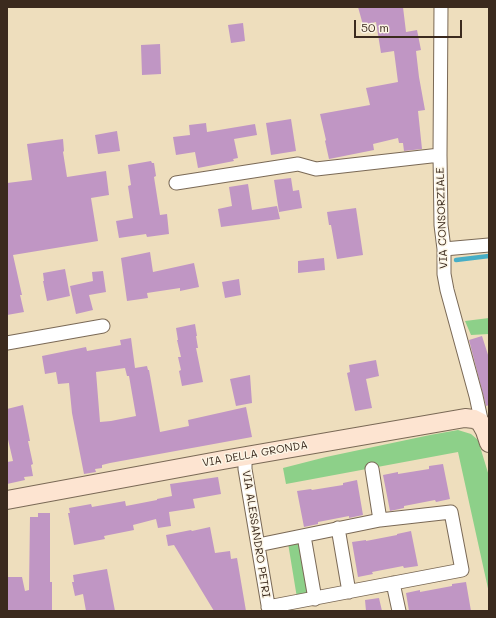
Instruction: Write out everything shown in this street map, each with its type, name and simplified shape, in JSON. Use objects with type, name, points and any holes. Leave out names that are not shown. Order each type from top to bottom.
[{"type":"street","name":"VIA CONSORZIALE","points":[[442,7],[440,155],[441,225],[444,249],[444,266],[447,290],[476,396],[482,424]]},
{"type":"street","points":[[176,183],[298,164],[316,169],[440,155]]},
{"type":"street","points":[[444,249],[489,245]]},
{"type":"street","points":[[7,343],[103,326]]},
{"type":"street","name":"VIA DELLA GRONDA","points":[[7,500],[245,456],[465,418],[477,420],[482,424]]},
{"type":"street","points":[[482,424],[489,443]]},
{"type":"street","name":"VIA ALESSANDRO PETRI","points":[[245,456],[245,469],[269,609]]},
{"type":"street","points":[[372,469],[380,520]]},
{"type":"street","points":[[258,545],[380,520],[451,512],[462,570],[269,609]]},
{"type":"street","points":[[338,528],[349,592]]},
{"type":"street","points":[[304,536],[315,599]]},
{"type":"street","points":[[393,584],[398,611]]},
{"type":"green space","points":[[489,318],[489,334],[471,335],[465,321]]},
{"type":"green space","points":[[458,430],[471,434],[478,440],[489,476],[489,593],[458,452],[286,484],[283,468],[326,457]]},
{"type":"green space","points":[[303,540],[311,596],[297,598],[288,543]]},
{"type":"building","points":[[358,7],[403,7],[406,32],[417,30],[421,50],[416,51],[425,110],[418,111],[422,149],[404,151],[403,143],[399,143],[398,138],[373,144],[374,150],[329,159],[320,114],[370,105],[366,88],[398,82],[394,51],[381,53],[376,22],[363,25]]},
{"type":"building","points":[[243,23],[245,41],[231,43],[228,25]]},
{"type":"building","points":[[160,44],[161,74],[142,75],[141,45]]},
{"type":"building","points":[[291,119],[296,151],[271,155],[266,123]]},
{"type":"building","points":[[206,123],[207,132],[255,124],[257,135],[234,139],[238,158],[233,159],[234,161],[198,168],[195,152],[176,155],[173,137],[190,135],[189,125]]},
{"type":"building","points":[[117,131],[120,151],[98,154],[95,135]]},
{"type":"building","points":[[63,139],[63,152],[67,177],[106,171],[109,195],[91,198],[98,241],[13,255],[22,295],[20,295],[24,312],[7,315],[7,183],[32,180],[27,144]]},
{"type":"building","points":[[151,161],[154,163],[156,176],[154,177],[160,215],[167,214],[169,234],[147,237],[146,234],[119,238],[116,221],[133,218],[128,186],[131,185],[128,165]]},
{"type":"building","points":[[291,178],[293,191],[299,190],[302,208],[279,212],[274,180]]},
{"type":"building","points":[[248,184],[252,210],[277,206],[280,219],[221,227],[218,209],[232,206],[229,187]]},
{"type":"building","points":[[356,208],[363,255],[337,259],[331,225],[329,225],[327,212]]},
{"type":"building","points":[[150,252],[153,272],[194,263],[199,287],[180,291],[180,288],[147,293],[148,298],[127,301],[121,258]]},
{"type":"building","points":[[324,258],[325,270],[298,273],[298,261]]},
{"type":"building","points":[[65,269],[70,296],[47,301],[43,273]]},
{"type":"building","points":[[103,271],[106,292],[89,295],[93,310],[76,314],[70,286],[93,281],[92,272]]},
{"type":"building","points":[[239,279],[241,295],[225,298],[222,282]]},
{"type":"building","points":[[195,324],[198,348],[196,348],[203,382],[182,386],[178,357],[181,357],[176,328]]},
{"type":"building","points":[[482,336],[489,358],[489,405],[486,406],[469,340]]},
{"type":"building","points":[[131,338],[135,368],[147,366],[149,370],[160,432],[189,426],[188,420],[246,407],[252,437],[110,463],[102,465],[102,468],[95,469],[96,472],[84,474],[72,413],[69,383],[58,384],[56,372],[45,374],[42,356],[86,347],[87,351],[121,345],[120,340]],"holes":[[[125,368],[127,376],[129,376],[136,416],[100,422],[96,372]]]},
{"type":"building","points":[[376,360],[379,376],[366,379],[372,408],[355,411],[347,373],[350,372],[349,365]]},
{"type":"building","points":[[250,375],[252,403],[236,406],[230,379]]},
{"type":"building","points":[[23,405],[30,441],[28,441],[33,464],[31,465],[33,476],[24,477],[25,480],[7,484],[7,462],[13,461],[7,435],[7,409]]},
{"type":"building","points":[[443,464],[450,499],[436,502],[435,500],[404,506],[404,508],[390,511],[383,475],[429,469],[429,466]]},
{"type":"building","points":[[218,477],[221,494],[193,499],[195,508],[169,512],[171,526],[158,528],[156,519],[133,525],[134,530],[104,536],[105,539],[74,545],[68,513],[70,513],[69,508],[91,504],[92,507],[125,501],[126,506],[157,500],[172,496],[170,484]]},
{"type":"building","points":[[357,480],[363,515],[318,522],[318,524],[304,527],[297,491],[343,485],[343,483]]},
{"type":"building","points":[[38,513],[50,513],[50,582],[52,582],[52,611],[7,611],[7,577],[22,577],[25,591],[29,590],[30,517],[38,517]]},
{"type":"building","points":[[210,527],[215,553],[230,551],[231,559],[237,558],[246,611],[214,611],[174,545],[168,546],[166,535]]},
{"type":"building","points":[[411,531],[418,566],[404,568],[403,566],[372,572],[373,574],[358,577],[352,542],[366,541]]},
{"type":"building","points":[[107,569],[115,611],[86,611],[83,594],[75,596],[72,582],[74,582],[73,575]]},
{"type":"building","points":[[466,582],[471,611],[409,611],[406,593],[420,590],[420,592]]},
{"type":"building","points":[[379,598],[382,611],[366,611],[365,600]]},
{"type":"waterway","points":[[456,260],[489,256]]}]
